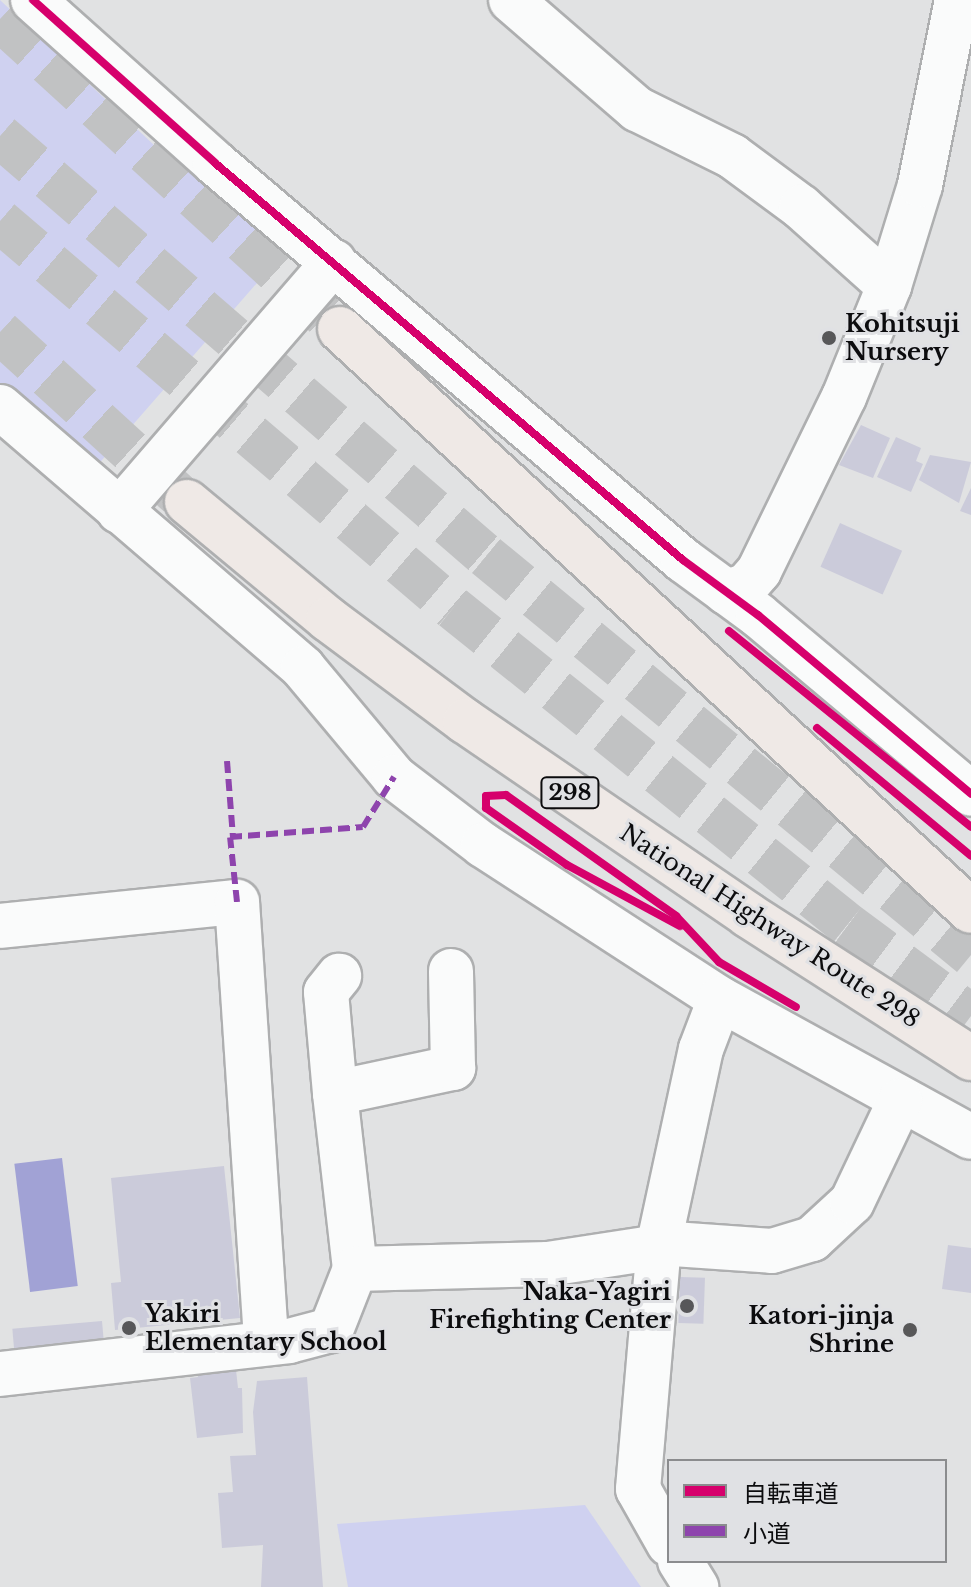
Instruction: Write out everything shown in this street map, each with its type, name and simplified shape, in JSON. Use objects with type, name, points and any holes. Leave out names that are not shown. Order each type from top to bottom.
[{"type":"highway","points":[[340,329],[971,911]]},
{"type":"highway","name":"National Highway Route 298","points":[[187,502],[328,619],[465,721],[748,915],[971,1058]]},
{"type":"street","points":[[33,0],[334,262],[971,794]]},
{"type":"street","points":[[511,0],[637,109],[732,156],[801,207],[889,286]]},
{"type":"street","points":[[726,592],[746,586],[759,571],[844,397],[889,286],[920,185],[957,0]]},
{"type":"street","points":[[119,511],[334,262]]},
{"type":"street","points":[[0,407],[303,668],[394,777],[483,845],[720,999],[900,1101],[965,1129]]},
{"type":"street","points":[[0,926],[237,902],[266,1340]]},
{"type":"street","points":[[335,1093],[453,1068],[451,971]]},
{"type":"street","points":[[1,1364],[266,1340],[289,1341],[331,1330],[355,1269],[326,992],[339,976]]},
{"type":"street","points":[[667,1540],[638,1489],[659,1245],[701,1049],[720,999]]},
{"type":"street","points":[[355,1269],[548,1264],[659,1245],[772,1251],[812,1239],[852,1202],[900,1101]]},
{"type":"street","points":[[681,1563],[696,1587]]},
{"type":"shaded area","points":[[0,0],[155,146],[237,206],[285,251],[95,468],[0,384]]},
{"type":"shaded area","points":[[585,1505],[641,1587],[348,1587],[337,1524]]},
{"type":"water","points":[[62,1158],[78,1286],[30,1292],[14,1164]]},
{"type":"building","points":[[861,425],[890,438],[873,478],[839,465]]},
{"type":"building","points":[[896,437],[921,448],[916,461],[923,464],[911,492],[877,477]]},
{"type":"building","points":[[930,455],[971,462],[959,503],[919,480]]},
{"type":"building","points":[[971,488],[971,515],[960,511]]},
{"type":"building","points":[[840,523],[902,551],[883,595],[820,567]]},
{"type":"building","points":[[224,1166],[240,1318],[115,1330],[111,1283],[121,1282],[111,1178]]},
{"type":"building","points":[[948,1245],[971,1248],[971,1293],[942,1289]]},
{"type":"building","points":[[680,1277],[705,1278],[703,1324],[678,1323]]},
{"type":"building","points":[[102,1321],[104,1343],[14,1351],[12,1329]]},
{"type":"building","points":[[252,1357],[254,1368],[236,1370],[238,1388],[242,1388],[243,1433],[197,1438],[190,1378],[198,1377],[196,1364]]},
{"type":"building","points":[[307,1377],[323,1587],[261,1587],[263,1545],[222,1548],[218,1493],[233,1492],[230,1456],[256,1455],[253,1412],[257,1381]]},
{"type":"tunnel","points":[[0,19],[340,329]]},
{"type":"tunnel","points":[[0,136],[486,556],[971,955]]},
{"type":"tunnel","points":[[0,221],[453,608],[848,925],[971,1016]]},
{"type":"tunnel","points":[[0,332],[182,498]]},
{"type":"marked path","points":[[227,761],[233,837]]},
{"type":"marked path","points":[[237,902],[230,837],[363,827],[394,777]]},
{"type":"cycle path","points":[[33,0],[215,163],[683,560],[758,615],[971,794]]},
{"type":"cycle path","points":[[729,631],[971,827]]},
{"type":"cycle path","points":[[817,728],[971,856]]},
{"type":"cycle path","points":[[680,926],[567,865],[486,808],[486,796],[506,795],[676,916],[719,962],[796,1007]]},
{"type":"place","name":"Kohitsuji Nursery","points":[[829,338]]},
{"type":"place","name":"Naka-Yagiri Firefighting Center","points":[[687,1306]]},
{"type":"place","name":"Yakiri Elementary School","points":[[129,1328]]},
{"type":"place","name":"Katori-jinja Shrine","points":[[910,1330]]}]
